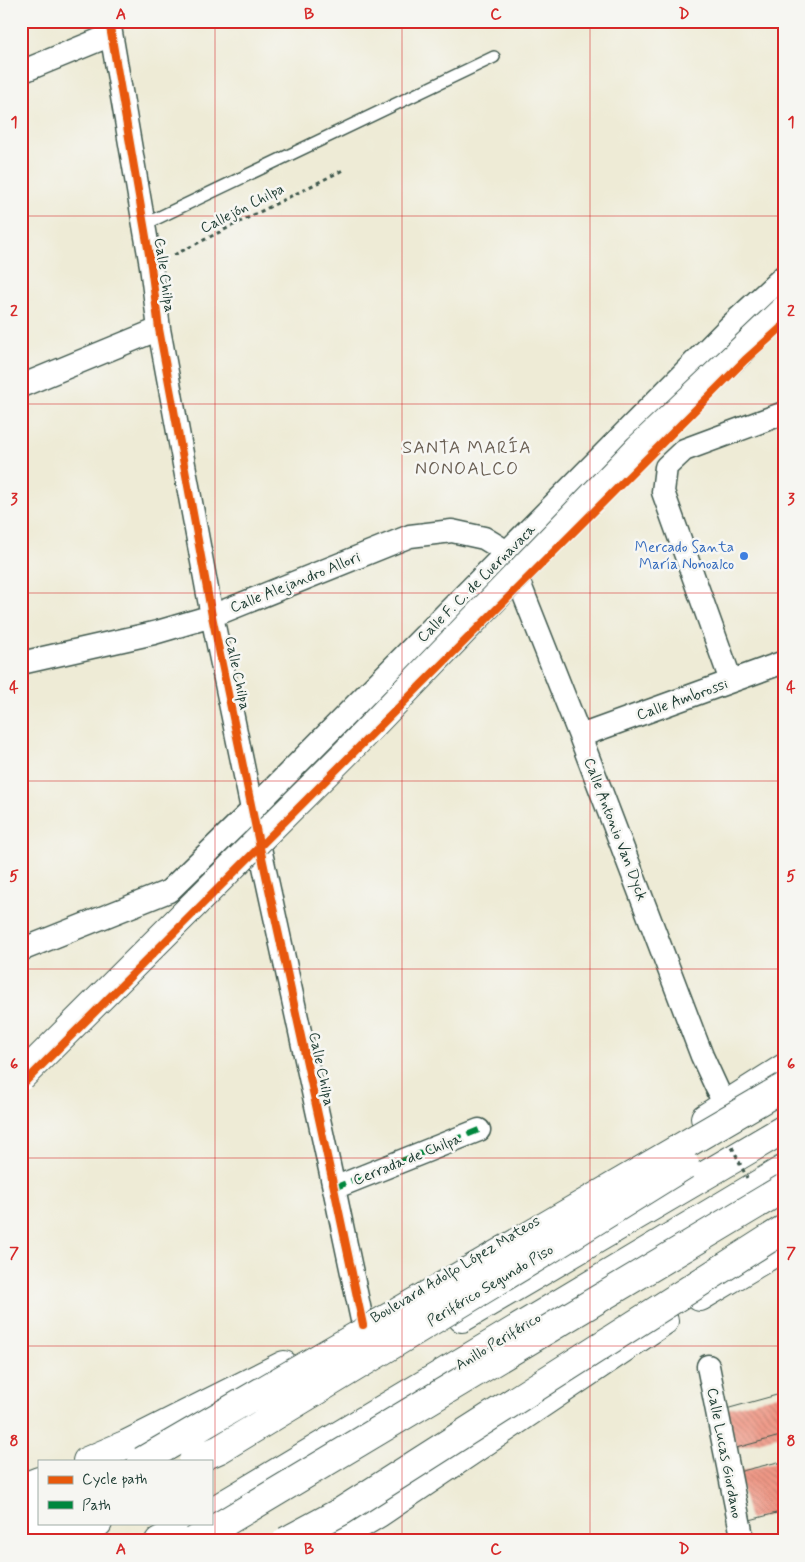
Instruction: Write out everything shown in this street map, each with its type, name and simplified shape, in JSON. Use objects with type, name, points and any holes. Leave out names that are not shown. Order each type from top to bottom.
[{"type":"main road","points":[[21,1078],[346,753],[639,448],[784,310]]},
{"type":"main road","name":"Boulevard Adolfo López Mateos","points":[[89,1460],[127,1444],[363,1325],[714,1100],[784,1068]]},
{"type":"main road","points":[[144,1460],[784,1087]]},
{"type":"main road","name":"Periférico Segundo Piso","points":[[195,1460],[220,1449],[522,1267],[784,1104]]},
{"type":"main road","points":[[212,1464],[784,1129]]},
{"type":"main road","name":"Anillo Periférico","points":[[212,1511],[784,1169]]},
{"type":"main road","points":[[194,1541],[784,1188]]},
{"type":"main road","points":[[286,1541],[342,1511],[784,1229]]},
{"type":"main road","points":[[332,1541],[379,1512],[694,1301],[784,1247]]},
{"type":"main road","points":[[21,1488],[38,1481]]},
{"type":"main road","points":[[21,1509],[38,1502]]},
{"type":"main road","points":[[21,1539],[53,1524]]},
{"type":"main road","points":[[59,1541],[96,1524]]},
{"type":"main road","points":[[159,1541],[191,1524]]},
{"type":"street","points":[[21,72],[110,28]]},
{"type":"street","name":"Calle Chilpa","points":[[110,28],[151,266],[158,328],[212,616],[363,1325]]},
{"type":"street","name":"Calle F. C. de Cuernavaca","points":[[21,950],[169,891],[252,810],[730,327],[784,276]]},
{"type":"street","points":[[21,386],[158,328]]},
{"type":"street","points":[[731,681],[663,492],[666,467],[684,450],[784,413]]},
{"type":"street","name":"Calle Alejandro Allori","points":[[21,663],[154,633],[212,616],[410,536],[452,531],[484,538],[507,552]]},
{"type":"street","name":"Calle Antonio Van Dyck","points":[[507,552],[580,736],[702,1056],[714,1100]]},
{"type":"street","name":"Calle Ambrossi","points":[[580,736],[784,662]]},
{"type":"street","name":"Cerrada de Chilpa","points":[[334,1188],[479,1130]]},
{"type":"street","name":"Calle Lucas Giordano","points":[[708,1366],[743,1541]]},
{"type":"lane","points":[[143,225],[494,57]]},
{"type":"path","points":[[730,1144],[751,1187]]},
{"type":"building","points":[[784,1393],[784,1435],[736,1448],[726,1409]]},
{"type":"building","points":[[778,1462],[784,1485],[784,1511],[750,1520],[738,1472]]},
{"type":"marked path","points":[[334,1188],[479,1130]]},
{"type":"cycle path","points":[[109,21],[151,266],[159,329],[212,616],[363,1325]]},
{"type":"cycle path","points":[[21,1086],[745,360],[784,325]]},
{"type":"place","name":"Mercado Santa María Nonoalco","points":[[744,556]]},
{"type":"district","name":"SANTA MARÍA NONOALCO","points":[[467,457]]}]
